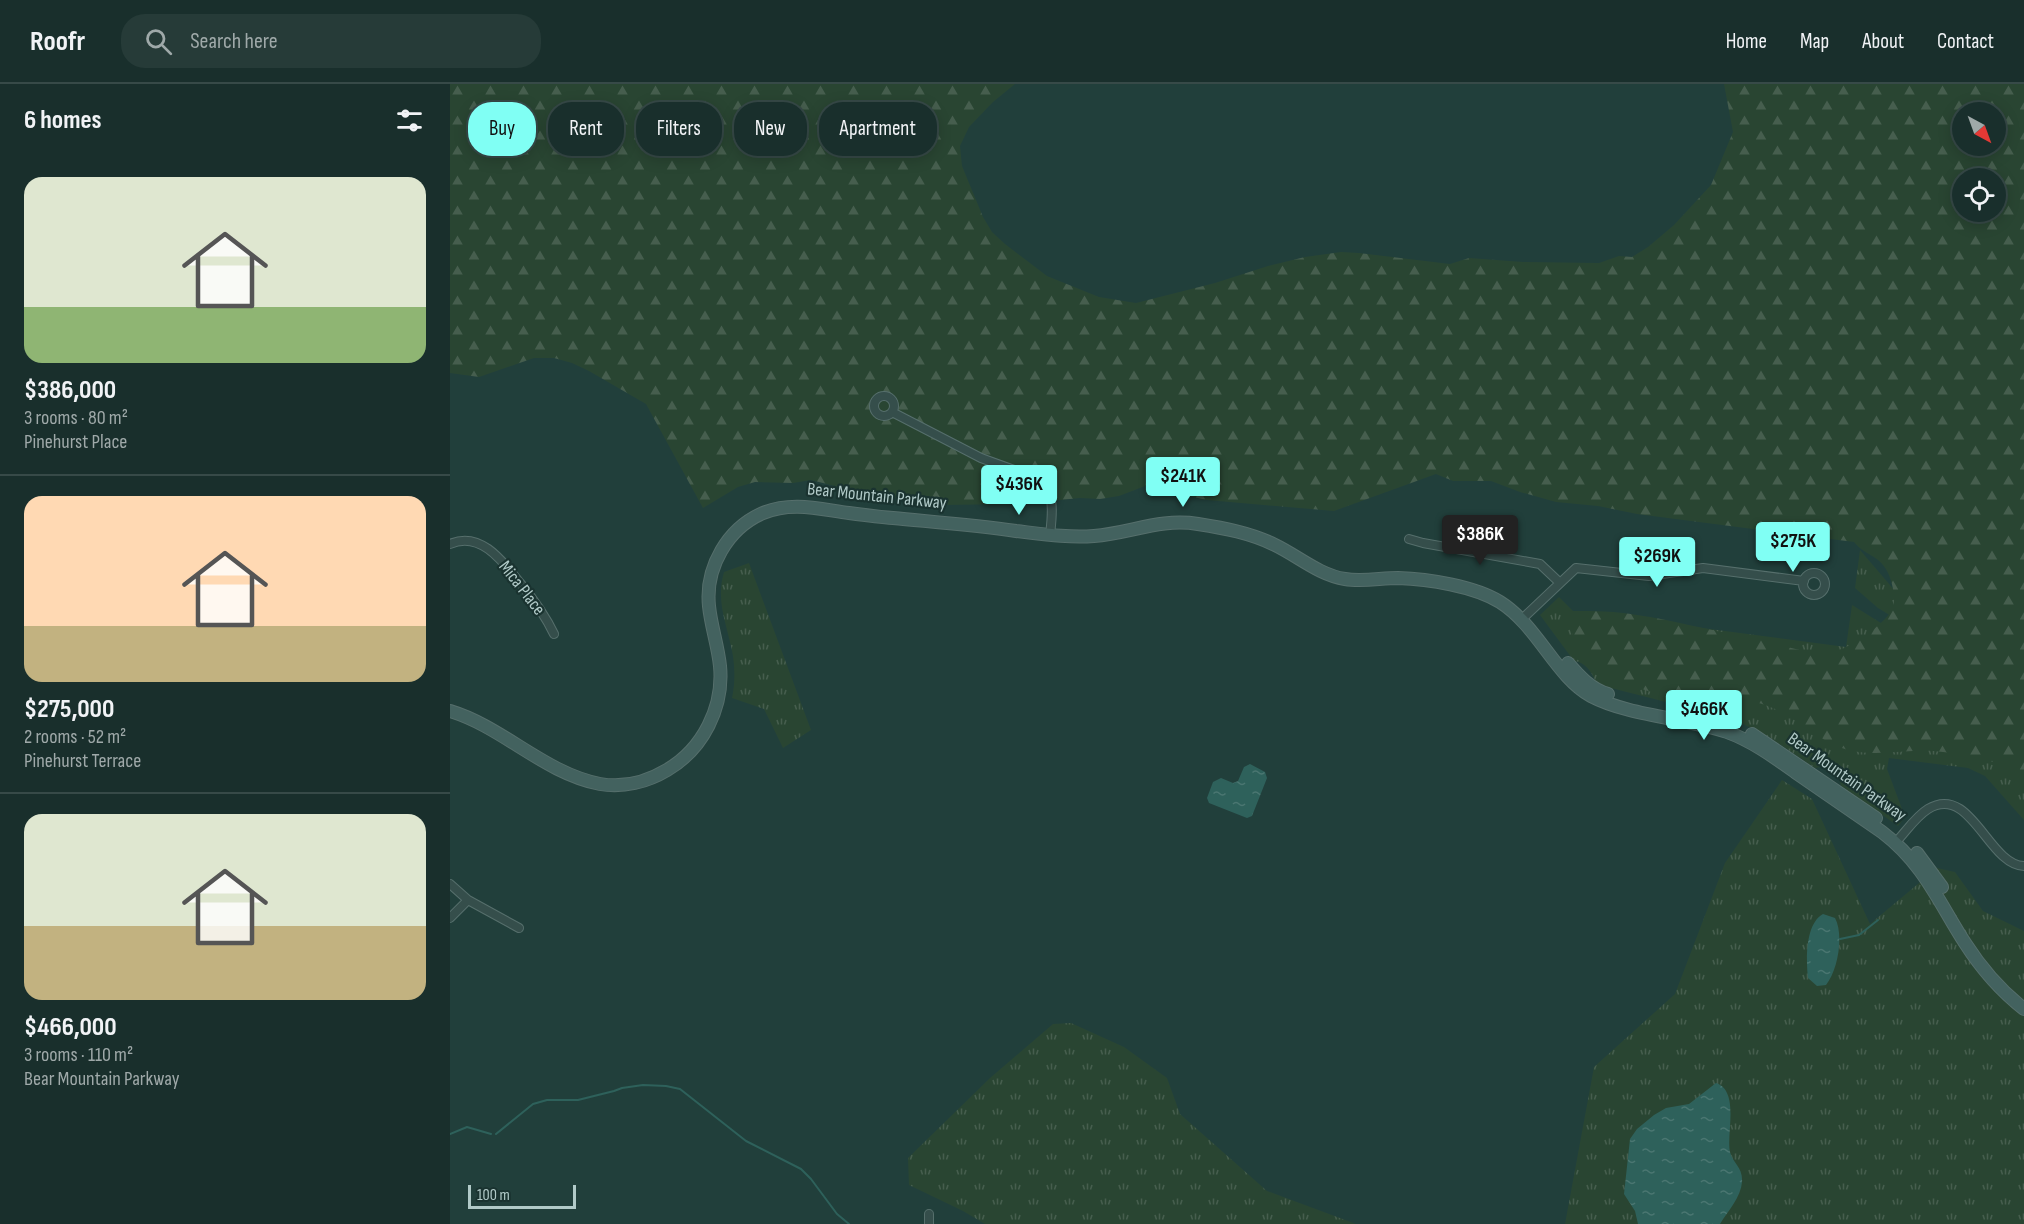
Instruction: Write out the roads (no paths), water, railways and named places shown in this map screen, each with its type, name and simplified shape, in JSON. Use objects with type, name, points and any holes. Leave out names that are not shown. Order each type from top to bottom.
[{"type":"street","points":[[892,412],[981,458],[1045,483],[1050,495],[1052,512],[1050,535]]},
{"type":"street","name":"Bear Mountain Parkway","points":[[450,711],[476,722],[576,777],[606,785],[636,783],[663,773],[695,746],[711,721],[719,695],[721,671],[709,606],[711,578],[716,562],[730,538],[745,524],[755,517],[781,507],[804,505],[851,513],[1050,535],[1096,536],[1156,523],[1192,523],[1264,540],[1313,567],[1331,574],[1400,573],[1455,578],[1492,588],[1511,599],[1576,673],[1593,687],[1616,697],[1722,722],[1754,735],[1811,772],[1898,840],[1935,876],[1984,961],[2024,1001]]},
{"type":"street","points":[[1409,538],[1423,543],[1540,564],[1559,582]]},
{"type":"street","name":"Mica Place","points":[[450,544],[462,540],[471,541],[494,553],[544,613],[554,634]]},
{"type":"street","points":[[1524,616],[1571,571],[1581,567],[1649,576],[1703,568],[1804,581]]},
{"type":"street","points":[[1898,840],[1928,809],[1943,805],[1952,806],[1967,815],[2010,862],[2024,866]]},
{"type":"street","name":"Bear Mountain Parkway","points":[[1898,840],[1928,880],[1980,964],[1997,984],[2024,1009]]},
{"type":"street","points":[[450,884],[468,900],[519,928]]},
{"type":"street","points":[[450,918],[468,900]]},
{"type":"street","points":[[929,1214],[929,1224]]},
{"type":"water","points":[[1250,764],[1265,772],[1267,778],[1252,816],[1247,818],[1209,803],[1207,798],[1213,782],[1221,778],[1233,783],[1238,781],[1244,767]]},
{"type":"water","points":[[1823,914],[1835,918],[1838,925],[1839,943],[1834,971],[1830,979],[1826,985],[1817,986],[1808,978],[1807,952],[1813,926]]},
{"type":"water","points":[[1716,1083],[1728,1095],[1730,1104],[1730,1152],[1742,1177],[1737,1198],[1720,1224],[1638,1224],[1635,1211],[1624,1194],[1630,1139],[1637,1129],[1654,1115],[1666,1108],[1689,1104]]},
{"type":"waterway","points":[[1840,939],[1859,935],[1878,920]]},
{"type":"waterway","points":[[496,1134],[533,1104],[547,1100],[578,1100],[643,1085],[680,1089],[746,1141],[801,1169],[837,1214],[849,1224]]},
{"type":"waterway","points":[[450,1134],[467,1127],[491,1134]]}]
